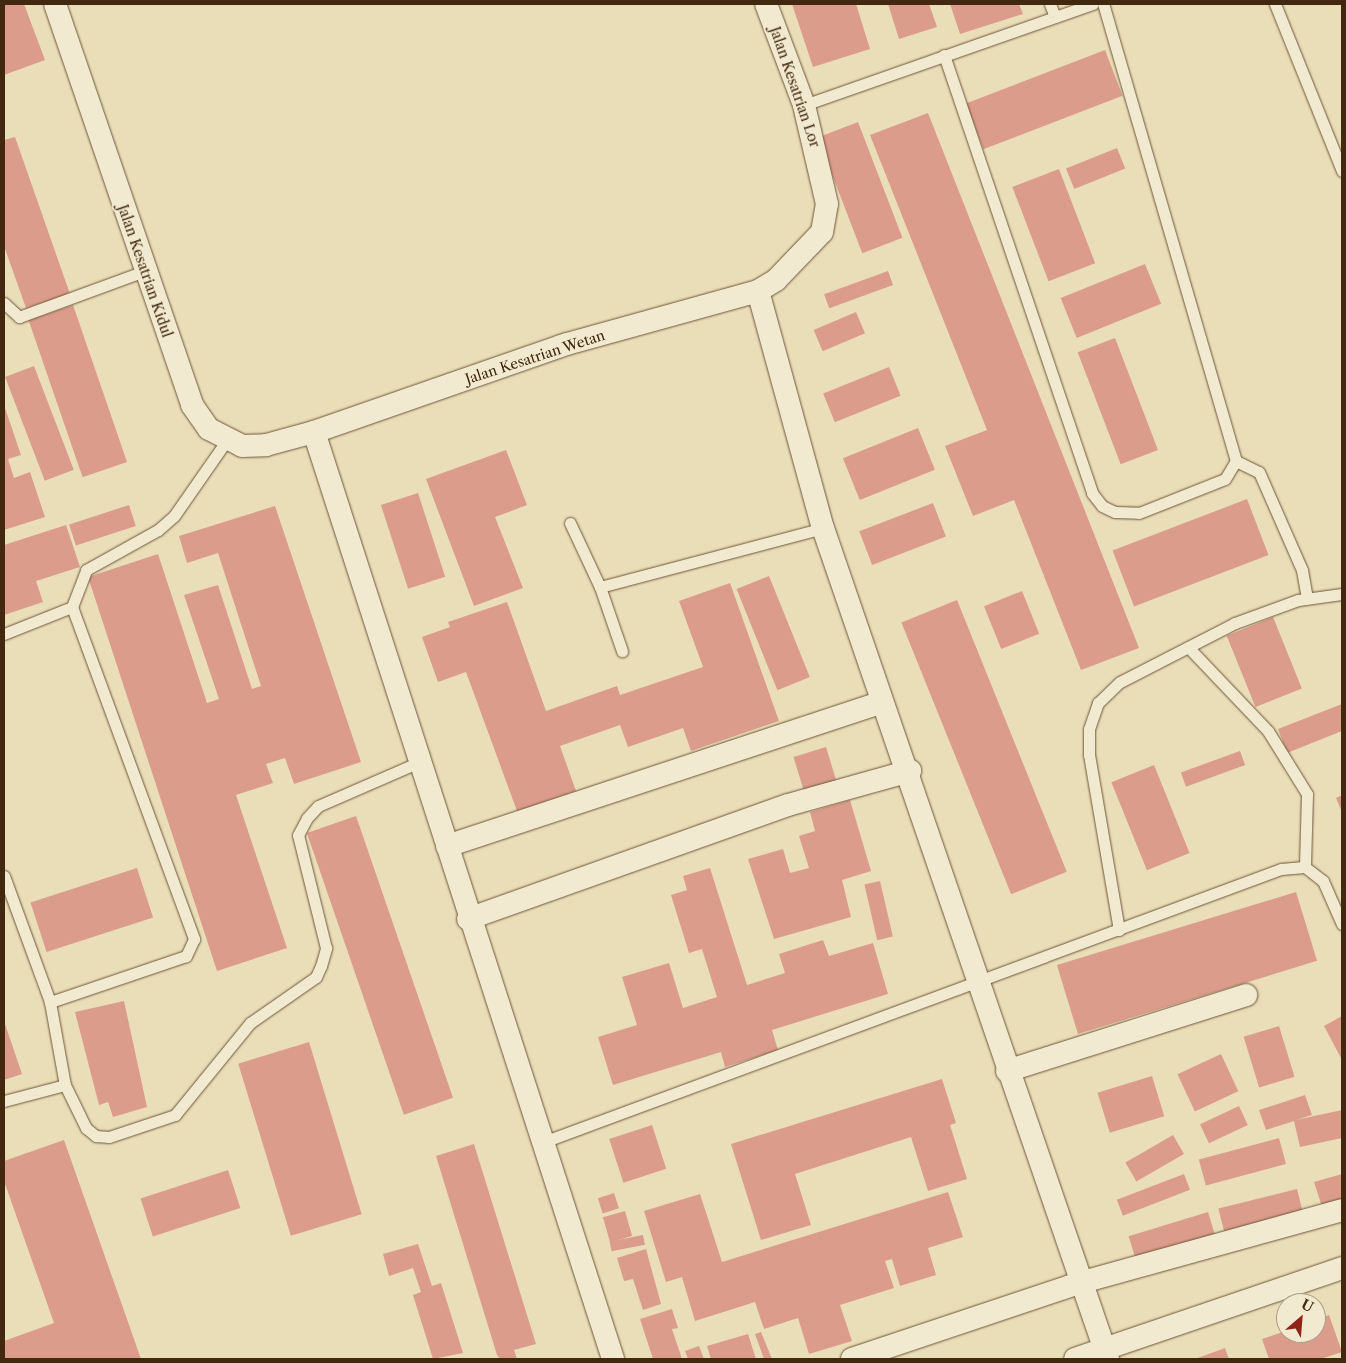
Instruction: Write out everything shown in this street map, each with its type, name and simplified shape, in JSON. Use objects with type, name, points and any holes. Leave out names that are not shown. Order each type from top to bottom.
[{"type":"street","name":"Jalan Kesatrian Kidul","points":[[55,4],[192,405],[209,429],[226,440],[242,446],[266,445],[314,432]]},
{"type":"street","name":"Jalan Kesatrian Lor","points":[[758,291],[802,257],[822,232],[827,204],[822,170],[804,105],[766,4]]},
{"type":"street","name":"Jalan Kesatrian Wetan","points":[[314,432],[567,344],[758,291]]},
{"type":"street","points":[[758,291],[823,528],[882,702],[910,771],[1007,1072],[1079,1283],[1106,1354]]},
{"type":"street","points":[[314,432],[447,846],[468,919],[546,1140],[613,1359]]},
{"type":"street","points":[[447,846],[882,702]]},
{"type":"street","points":[[468,919],[788,805],[910,771]]},
{"type":"street","points":[[1007,1072],[1246,995]]},
{"type":"street","points":[[852,1359],[1079,1283],[1342,1210]]},
{"type":"street","points":[[1075,1359],[1106,1354],[1342,1268]]},
{"type":"lane","points":[[1050,4],[1055,17]]},
{"type":"lane","points":[[804,105],[1093,4]]},
{"type":"lane","points":[[944,56],[1092,493],[1102,506],[1115,512],[1139,513],[1225,480],[1236,461],[1103,4]]},
{"type":"lane","points":[[1275,4],[1342,171]]},
{"type":"lane","points":[[4,303],[19,317],[146,271]]},
{"type":"lane","points":[[50,1002],[186,956],[194,939],[72,607],[86,570],[174,516],[226,440]]},
{"type":"lane","points":[[1236,461],[1259,472],[1302,570],[1307,599]]},
{"type":"lane","points":[[570,523],[600,586],[622,650]]},
{"type":"lane","points":[[600,586],[823,528]]},
{"type":"lane","points":[[1119,930],[1089,755],[1089,729],[1098,703],[1120,682],[1235,623],[1307,599],[1342,594]]},
{"type":"lane","points":[[4,634],[72,607]]},
{"type":"lane","points":[[1188,647],[1268,731],[1307,794],[1305,867]]},
{"type":"lane","points":[[4,876],[50,1002],[65,1085],[86,1128],[96,1136],[109,1137],[166,1121],[185,1106],[250,1023],[316,977],[326,948],[298,835],[307,818],[318,806],[419,762]]},
{"type":"lane","points":[[546,1140],[980,984],[1281,869],[1305,867],[1323,881],[1342,924]]},
{"type":"lane","points":[[4,1101],[65,1085]]},
{"type":"building","points":[[4,4],[24,4],[45,60],[4,75]]},
{"type":"building","points":[[792,4],[856,4],[870,49],[813,67]]},
{"type":"building","points":[[888,4],[929,4],[937,27],[899,39]]},
{"type":"building","points":[[950,4],[1019,4],[1023,14],[960,34]]},
{"type":"building","points":[[1105,50],[1123,96],[983,149],[966,103]]},
{"type":"building","points":[[928,113],[1139,648],[1081,670],[1014,500],[973,516],[945,446],[987,430],[870,135]]},
{"type":"building","points":[[858,122],[902,238],[862,253],[818,137]]},
{"type":"building","points":[[15,137],[70,294],[26,308],[4,246],[4,140]]},
{"type":"building","points":[[1117,148],[1125,168],[1074,189],[1066,169]]},
{"type":"building","points":[[1059,169],[1095,263],[1049,281],[1012,187]]},
{"type":"building","points":[[1145,264],[1161,304],[1077,338],[1061,298]]},
{"type":"building","points":[[888,271],[893,285],[829,308],[824,294]]},
{"type":"building","points":[[73,305],[127,462],[83,477],[29,320]]},
{"type":"building","points":[[856,312],[865,333],[823,351],[814,330]]},
{"type":"building","points":[[1115,338],[1158,450],[1121,464],[1078,352]]},
{"type":"building","points":[[34,366],[74,470],[45,481],[5,377]]},
{"type":"building","points":[[889,367],[901,396],[835,422],[823,394]]},
{"type":"building","points":[[4,405],[21,455],[8,459],[14,478],[30,472],[45,517],[4,530]]},
{"type":"building","points":[[918,428],[935,470],[860,500],[843,458]]},
{"type":"building","points":[[506,450],[527,505],[495,517],[523,588],[474,606],[426,479]]},
{"type":"building","points":[[418,493],[445,577],[408,589],[381,505]]},
{"type":"building","points":[[1247,499],[1269,555],[1134,607],[1113,551]]},
{"type":"building","points":[[933,503],[946,537],[872,565],[859,531]]},
{"type":"building","points":[[129,505],[136,526],[76,545],[69,524]]},
{"type":"building","points":[[275,506],[361,762],[294,784],[285,758],[266,764],[273,783],[236,795],[287,948],[217,971],[88,577],[158,554],[207,703],[219,699],[184,595],[218,585],[252,689],[261,686],[218,553],[187,563],[179,536]]},
{"type":"building","points":[[66,525],[80,567],[36,581],[43,602],[4,615],[4,545]]},
{"type":"building","points":[[769,576],[810,677],[777,690],[737,589]]},
{"type":"building","points":[[730,583],[779,721],[691,751],[683,728],[628,747],[620,725],[560,746],[576,791],[517,811],[466,672],[438,682],[422,637],[450,627],[448,622],[507,602],[546,711],[617,686],[620,695],[703,667],[679,601]]},
{"type":"building","points":[[1022,591],[1039,634],[1001,649],[984,606]]},
{"type":"building","points":[[957,600],[1067,872],[1011,894],[901,622]]},
{"type":"building","points":[[1273,617],[1302,688],[1255,707],[1227,636]]},
{"type":"building","points":[[1342,704],[1342,731],[1287,753],[1278,729]]},
{"type":"building","points":[[826,747],[837,782],[804,792],[793,757]]},
{"type":"building","points":[[1240,751],[1245,765],[1186,787],[1181,773]]},
{"type":"building","points":[[1154,765],[1190,853],[1147,870],[1111,782]]},
{"type":"building","points":[[1342,795],[1342,812],[1336,798]]},
{"type":"building","points":[[850,800],[871,871],[842,880],[851,917],[774,939],[748,859],[783,849],[790,873],[809,868],[799,836],[815,831],[810,812]]},
{"type":"building","points":[[356,816],[453,1098],[404,1115],[307,833]]},
{"type":"building","points":[[137,868],[153,917],[47,952],[30,903]]},
{"type":"building","points":[[710,868],[747,985],[785,973],[779,954],[823,940],[829,956],[873,943],[888,994],[772,1030],[778,1050],[725,1067],[721,1052],[613,1085],[598,1037],[637,1025],[622,977],[669,963],[683,1008],[717,997],[702,949],[689,953],[671,895],[687,890],[683,876]]},
{"type":"building","points":[[880,881],[893,937],[877,940],[864,885]]},
{"type":"building","points":[[1296,892],[1317,961],[1078,1034],[1057,965]]},
{"type":"building","points":[[124,1001],[147,1107],[113,1117],[108,1102],[99,1105],[75,1012]]},
{"type":"building","points":[[1342,1016],[1342,1060],[1324,1026]]},
{"type":"building","points":[[4,1021],[22,1074],[4,1080]]},
{"type":"building","points":[[1279,1026],[1294,1077],[1259,1088],[1244,1037]]},
{"type":"building","points":[[309,1042],[362,1214],[291,1236],[238,1064]]},
{"type":"building","points":[[1221,1054],[1238,1091],[1195,1111],[1177,1074]]},
{"type":"building","points":[[1152,1076],[1164,1116],[1110,1133],[1097,1093]]},
{"type":"building","points":[[942,1079],[956,1123],[950,1125],[967,1179],[928,1191],[911,1137],[795,1174],[811,1225],[761,1240],[731,1144]]},
{"type":"building","points":[[1305,1095],[1312,1115],[1296,1120],[1342,1110],[1342,1138],[1300,1147],[1294,1121],[1266,1130],[1259,1110]]},
{"type":"building","points":[[1239,1106],[1248,1125],[1209,1143],[1200,1124]]},
{"type":"building","points":[[652,1125],[666,1169],[623,1183],[609,1139]]},
{"type":"building","points":[[1173,1135],[1184,1154],[1136,1182],[1125,1162]]},
{"type":"building","points":[[1279,1138],[1286,1164],[1206,1186],[1199,1159]]},
{"type":"building","points":[[64,1140],[141,1359],[4,1359],[4,1341],[54,1323],[4,1181],[4,1161]]},
{"type":"building","points":[[474,1144],[536,1344],[514,1350],[517,1359],[500,1359],[497,1355],[436,1156]]},
{"type":"building","points":[[228,1170],[240,1208],[153,1236],[141,1198]]},
{"type":"building","points":[[1184,1174],[1190,1190],[1123,1216],[1117,1200]]},
{"type":"building","points":[[1342,1174],[1342,1204],[1323,1210],[1314,1182]]},
{"type":"building","points":[[1297,1189],[1303,1213],[1224,1233],[1218,1209]]},
{"type":"building","points":[[948,1192],[963,1237],[928,1248],[936,1275],[900,1286],[892,1259],[885,1261],[894,1288],[840,1305],[852,1341],[809,1354],[798,1318],[764,1329],[755,1302],[695,1321],[682,1277],[666,1282],[644,1211],[700,1194],[722,1262]]},
{"type":"building","points":[[614,1193],[619,1208],[603,1213],[598,1198]]},
{"type":"building","points":[[625,1211],[632,1236],[610,1242],[603,1217]]},
{"type":"building","points":[[1208,1212],[1216,1239],[1137,1263],[1129,1236]]},
{"type":"building","points":[[643,1235],[645,1245],[612,1251],[610,1241]]},
{"type":"building","points":[[418,1244],[432,1286],[441,1283],[463,1353],[433,1359],[413,1295],[421,1292],[413,1268],[389,1276],[383,1254]]},
{"type":"building","points":[[646,1249],[661,1304],[643,1310],[633,1279],[624,1281],[617,1258]]},
{"type":"building","points":[[672,1309],[678,1328],[672,1329],[682,1359],[653,1359],[640,1319]]},
{"type":"building","points":[[1329,1315],[1342,1352],[1321,1359],[1269,1359],[1262,1339],[1276,1334],[1276,1343],[1326,1343],[1326,1316]]},
{"type":"building","points":[[761,1332],[772,1359],[764,1359],[755,1334]]},
{"type":"building","points":[[748,1334],[756,1359],[711,1359],[707,1346]]},
{"type":"building","points":[[699,1346],[704,1359],[688,1359],[685,1351]]},
{"type":"building","points":[[1225,1348],[1229,1359],[1195,1359]]}]
